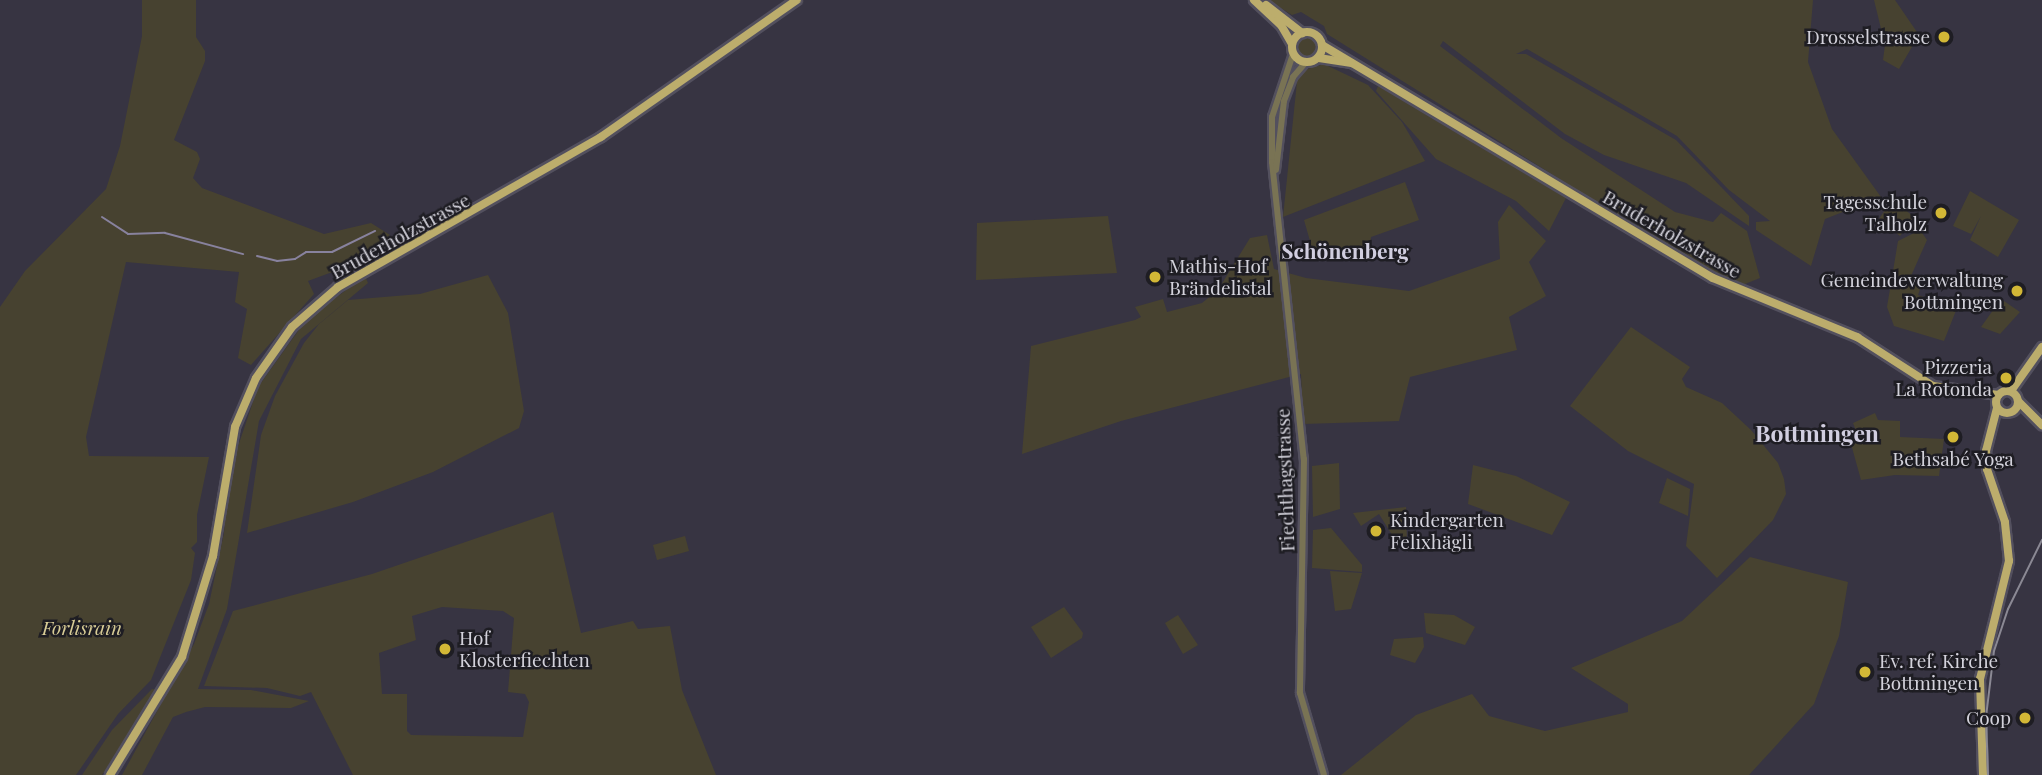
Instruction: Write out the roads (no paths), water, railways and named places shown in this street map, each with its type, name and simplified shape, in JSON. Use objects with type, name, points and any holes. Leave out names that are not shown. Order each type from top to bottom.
[{"type":"main road","name":"Bruderholzstrasse","points":[[110,775],[182,657],[207,580],[235,427],[256,378],[292,327],[346,282],[514,190],[601,137],[797,0]]},
{"type":"main road","name":"Bruderholzstrasse","points":[[1255,0],[1303,33],[1316,35],[1322,45],[1362,65],[1713,278],[1857,337],[1929,384],[1997,402],[2015,396]]},
{"type":"main road","name":"Bruderholzstrasse","points":[[1255,0],[1281,24],[1292,44],[1293,54]]},
{"type":"main road","points":[[1292,44],[1303,33]]},
{"type":"main road","points":[[1319,58],[1322,45]]},
{"type":"main road","points":[[1293,54],[1305,63]]},
{"type":"main road","name":"Bruderholzstrasse","points":[[1305,63],[1319,58],[1362,65]]},
{"type":"main road","points":[[1988,442],[2009,413],[2023,379],[2042,347]]},
{"type":"main road","points":[[2015,396],[2030,416],[2042,425]]},
{"type":"main road","points":[[1983,775],[1980,679],[2009,561],[2005,522],[1987,469],[1988,442],[1997,402],[2009,413],[2030,416]]},
{"type":"street","name":"Fiechthagstrasse","points":[[1293,54],[1272,117],[1275,182],[1304,459],[1305,528],[1299,682],[1304,718],[1324,775]]},
{"type":"street","name":"Fiechthagstrasse","points":[[1275,182],[1284,101],[1305,63]]},
{"type":"waterway","points":[[102,217],[128,234],[165,233],[243,254]]},
{"type":"waterway","points":[[257,256],[277,261],[295,259],[306,252],[332,252],[375,231]]},
{"type":"tram line","points":[[1988,775],[1986,717],[1994,651],[2008,609],[2042,540]]},
{"type":"place","name":"Drosselstrasse","points":[[1944,37]]},
{"type":"place","name":"Tagesschule Talholz","points":[[1941,213]]},
{"type":"place","name":"Mathis-Hof Brändelistal","points":[[1155,277]]},
{"type":"place","name":"Gemeindeverwaltung Bottmingen","points":[[2017,291]]},
{"type":"place","name":"Pizzeria La Rotonda","points":[[2006,378]]},
{"type":"place","name":"Bethsabé Yoga","points":[[1953,437]]},
{"type":"place","name":"Kindergarten Felixhägli","points":[[1376,531]]},
{"type":"place","name":"Hof Klosterfiechten","points":[[445,649]]},
{"type":"place","name":"Ev. ref. Kirche Bottmingen","points":[[1865,672]]},
{"type":"place","name":"Coop","points":[[2025,718]]},
{"type":"district","name":"Schönenberg","points":[[1345,250]]},
{"type":"district","name":"Bottmingen","points":[[1817,433]]},
{"type":"park label","name":"Forlisrain","points":[[82,628]]}]
